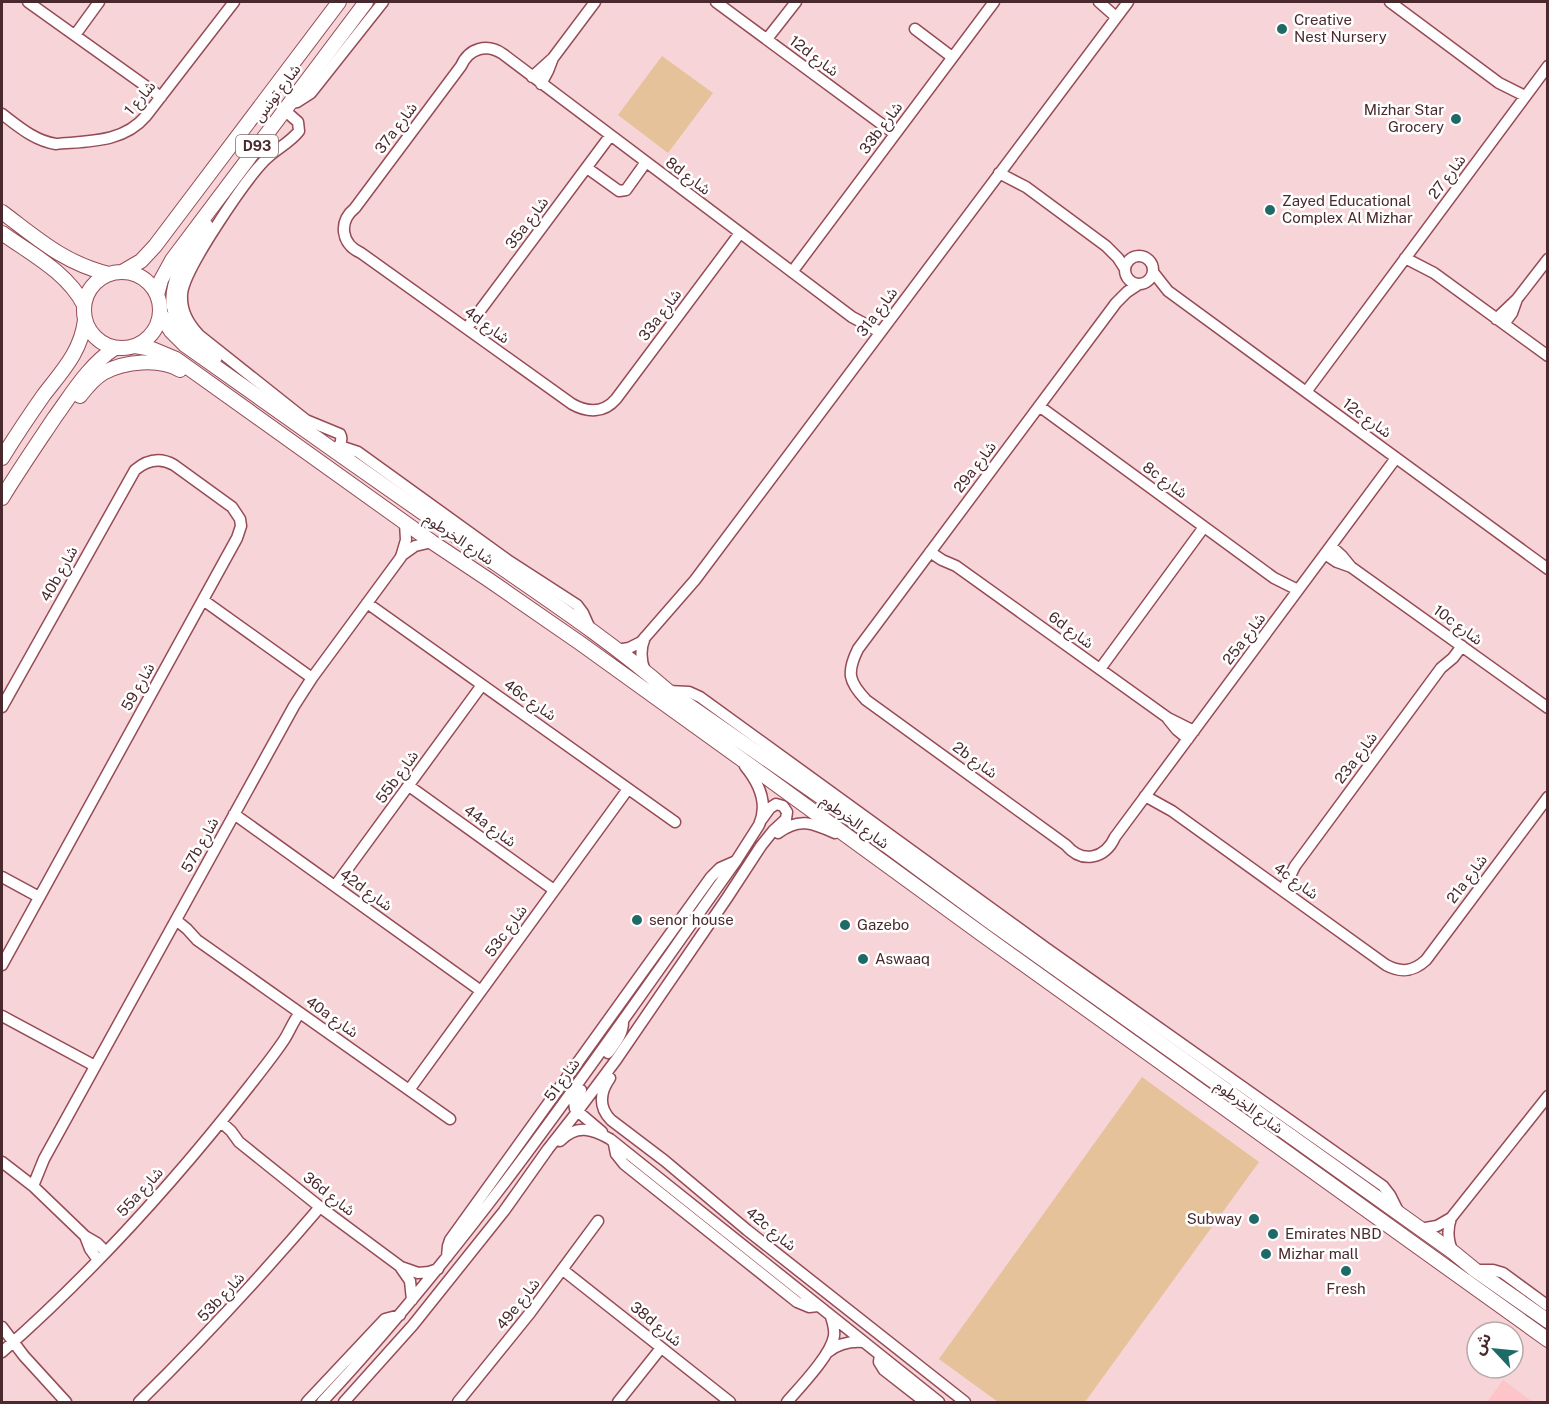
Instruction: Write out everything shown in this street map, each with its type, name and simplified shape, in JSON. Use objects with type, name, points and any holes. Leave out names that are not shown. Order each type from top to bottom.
[{"type":"main road","name":"شارع تونس","points":[[116,273],[141,261],[155,246],[339,2]]},
{"type":"main road","name":"شارع تونس","points":[[157,295],[168,266],[366,2]]},
{"type":"main road","points":[[215,202],[207,224],[177,279],[173,299],[174,309],[183,327],[223,364],[231,378]]},
{"type":"main road","points":[[2,212],[65,258],[86,268],[133,273],[151,285],[157,295],[160,313],[155,330],[143,342],[135,346],[122,349],[105,345],[96,339],[85,320]]},
{"type":"main road","points":[[2,232],[63,277],[75,290],[84,305]]},
{"type":"main road","points":[[2,458],[75,353],[85,320],[84,305],[87,295],[100,279],[116,273]]},
{"type":"main road","name":"شارع الخرطوم","points":[[160,313],[180,341],[337,449],[617,650],[668,691],[824,799],[1025,947],[1548,1321]]},
{"type":"main road","name":"شارع الخرطوم","points":[[135,346],[152,348],[169,355],[204,378],[432,542],[735,754],[983,935],[1548,1340]]},
{"type":"main road","points":[[2,498],[29,454],[90,369],[115,348]]},
{"type":"main road","points":[[63,405],[78,399],[103,373],[124,366],[151,362],[163,363],[174,366],[195,378],[204,378]]},
{"type":"main road","points":[[633,682],[638,677],[644,678],[683,709],[716,725]]},
{"type":"main road","points":[[983,935],[992,923]]},
{"type":"main road","points":[[1025,947],[1053,953]]},
{"type":"street","points":[[28,2],[161,97]]},
{"type":"street","points":[[75,36],[99,2]]},
{"type":"street","name":"شارع 1","points":[[2,114],[36,139],[56,144],[110,138],[125,133],[142,121],[234,2]]},
{"type":"street","points":[[383,2],[311,93],[286,108],[298,122],[299,131],[264,161],[222,219],[187,277],[182,292],[185,315],[199,335],[306,420],[340,434],[358,452],[509,561],[577,605],[591,631]]},
{"type":"street","points":[[536,80],[595,2]]},
{"type":"street","name":"12d شارع","points":[[716,2],[895,134]]},
{"type":"street","points":[[767,39],[796,2]]},
{"type":"street","name":"33b شارع","points":[[792,272],[994,2]]},
{"type":"street","points":[[1099,2],[1122,10]]},
{"type":"street","points":[[1108,2],[1122,10]]},
{"type":"street","points":[[1390,2],[1499,83],[1508,95],[1522,100]]},
{"type":"street","name":"31a شارع","points":[[617,650],[635,645],[645,637],[695,580],[1122,10]]},
{"type":"street","points":[[915,29],[952,57]]},
{"type":"street","name":"8d شارع","points":[[481,51],[506,58],[877,336]]},
{"type":"street","name":"37a شارع","points":[[347,233],[355,208],[468,55],[481,51]]},
{"type":"street","name":"شارع 27","points":[[1306,392],[1548,66]]},
{"type":"street","name":"35a شارع","points":[[467,328],[610,136]]},
{"type":"street","points":[[587,168],[619,191],[626,190],[646,162]]},
{"type":"street","points":[[1002,169],[1106,246],[1118,258],[1131,282],[1141,284],[1150,279],[1153,272],[1152,264],[1143,256],[1134,257],[1106,246]]},
{"type":"street","name":"4d شارع","points":[[347,233],[346,241],[351,247],[572,404],[583,409],[600,410]]},
{"type":"street","name":"33a شارع","points":[[600,410],[616,399],[740,233]]},
{"type":"street","points":[[1408,254],[1423,261],[1434,273],[1548,356]]},
{"type":"street","points":[[1126,272],[1128,262],[1134,257]]},
{"type":"street","points":[[1500,322],[1512,313],[1518,299],[1548,259]]},
{"type":"street","name":"29a شارع","points":[[1116,303],[1126,272]]},
{"type":"street","name":"12c شارع","points":[[1153,272],[1168,291]]},
{"type":"street","name":"29a شارع","points":[[848,678],[846,664],[851,656],[1116,303],[1127,292],[1141,284]]},
{"type":"street","name":"12c شارع","points":[[1141,284],[1154,285],[1168,291],[1548,569]]},
{"type":"street","name":"8c شارع","points":[[1039,406],[1274,578],[1282,588],[1296,594]]},
{"type":"street","points":[[340,434],[342,440],[337,449],[358,452]]},
{"type":"street","name":"25a شارع","points":[[1087,853],[1095,856],[1111,846],[1115,837],[1396,458]]},
{"type":"street","name":"شارع 59","points":[[2,966],[237,538],[241,526],[240,519],[232,507],[174,465],[162,460],[150,462]]},
{"type":"street","name":"40b شارع","points":[[2,707],[131,474],[139,466],[150,462]]},
{"type":"street","name":"57b شارع","points":[[30,1183],[34,1168],[44,1159],[294,706],[400,557],[406,540],[405,522]]},
{"type":"street","points":[[1100,669],[1204,526]]},
{"type":"street","name":"57b شارع","points":[[400,557],[415,546],[432,542]]},
{"type":"street","name":"6d شارع","points":[[932,549],[946,555],[956,566],[1191,735]]},
{"type":"street","name":"10c شارع","points":[[1328,550],[1342,556],[1351,567],[1548,708]]},
{"type":"street","points":[[203,600],[312,678]]},
{"type":"street","name":"46c شارع","points":[[367,603],[675,822]]},
{"type":"street","points":[[645,637],[641,657],[645,671]]},
{"type":"street","name":"23a شارع","points":[[1278,887],[1284,874],[1294,866],[1441,668],[1453,658],[1459,644]]},
{"type":"street","name":"2b شارع","points":[[848,678],[848,687],[854,694],[866,700],[1066,844],[1075,853],[1087,853]]},
{"type":"street","name":"55b شارع","points":[[335,886],[482,685]]},
{"type":"street","points":[[668,691],[688,692],[700,697],[1053,953],[1383,1186],[1401,1216]]},
{"type":"street","points":[[735,754],[759,787],[762,796],[762,819]]},
{"type":"street","name":"44a شارع","points":[[409,786],[554,890]]},
{"type":"street","name":"53c شارع","points":[[409,1090],[628,789]]},
{"type":"street","name":"4c شارع","points":[[1148,793],[1162,799],[1172,811],[1386,965],[1404,972]]},
{"type":"street","name":"21a شارع","points":[[1404,972],[1426,960],[1548,796]]},
{"type":"street","points":[[761,846],[786,819],[787,812],[783,806],[776,804],[762,819]]},
{"type":"street","name":"42d شارع","points":[[234,814],[481,991]]},
{"type":"street","name":"شارع 51","points":[[322,1402],[368,1353],[438,1269],[572,1093],[736,861],[762,819]]},
{"type":"street","name":"شارع 51","points":[[344,1402],[440,1292],[504,1211],[616,1060],[761,846],[768,843],[786,827],[802,823],[814,823],[850,839]]},
{"type":"street","points":[[447,1257],[450,1240],[711,877],[720,868],[736,861]]},
{"type":"street","points":[[2,877],[39,897]]},
{"type":"street","name":"40a شارع","points":[[173,924],[184,935],[197,940],[450,1119]]},
{"type":"street","name":"55a شارع","points":[[2,1352],[102,1256],[218,1126],[286,1038],[298,1028],[303,1015]]},
{"type":"street","points":[[2,1016],[95,1066]]},
{"type":"street","points":[[623,1019],[624,1026],[620,1037],[576,1098],[574,1109],[612,1141],[616,1154],[624,1164],[797,1302],[809,1307],[818,1306]]},
{"type":"street","name":"42c شارع","points":[[616,1060],[614,1072],[605,1084],[601,1095],[604,1112],[611,1120],[965,1402]]},
{"type":"street","points":[[1420,1229],[1437,1226],[1451,1218],[1548,1096]]},
{"type":"street","name":"36d شارع","points":[[218,1126],[231,1131],[239,1142],[320,1207],[401,1267],[418,1273],[438,1269]]},
{"type":"street","name":"42c شارع","points":[[548,1149],[554,1147],[568,1134],[576,1131],[590,1130],[612,1141],[939,1402]]},
{"type":"street","points":[[637,1162],[639,1154],[644,1152],[665,1161]]},
{"type":"street","points":[[2,1162],[30,1183],[85,1236],[90,1249],[102,1256]]},
{"type":"street","name":"53b شارع","points":[[139,1402],[235,1304],[320,1207]]},
{"type":"street","points":[[1451,1218],[1448,1235],[1453,1252]]},
{"type":"street","name":"49e شارع","points":[[458,1402],[510,1339],[598,1221]]},
{"type":"street","points":[[401,1267],[410,1281],[412,1300]]},
{"type":"street","name":"38d شارع","points":[[563,1270],[730,1402]]},
{"type":"street","points":[[1475,1270],[1493,1270],[1503,1273],[1548,1306]]},
{"type":"street","points":[[307,1402],[385,1319],[400,1315]]},
{"type":"street","points":[[787,1402],[825,1354],[834,1336],[831,1317]]},
{"type":"street","points":[[2,1327],[30,1363],[66,1402]]},
{"type":"street","points":[[825,1354],[842,1343],[863,1342]]},
{"type":"street","points":[[618,1402],[661,1348]]},
{"type":"street","points":[[880,1355],[879,1362],[884,1370],[925,1402]]},
{"type":"shaded area","points":[[662,56],[713,93],[668,153],[618,115]]},
{"type":"shaded area","points":[[1142,1077],[1259,1162],[1085,1402],[998,1402],[939,1359]]},
{"type":"shaded area","points":[[1503,1380],[1533,1402],[1487,1402]]},
{"type":"place","name":"Creative Nest Nursery","points":[[1282,29]]},
{"type":"place","name":"Mizhar Star Grocery","points":[[1456,119]]},
{"type":"place","name":"Zayed Educational Complex Al Mizhar","points":[[1270,210]]},
{"type":"place","name":"senor house","points":[[637,920]]},
{"type":"place","name":"Gazebo","points":[[845,925]]},
{"type":"place","name":"Aswaaq","points":[[863,959]]},
{"type":"place","name":"Subway","points":[[1254,1219]]},
{"type":"place","name":"Emirates NBD","points":[[1273,1234]]},
{"type":"place","name":"Mizhar mall","points":[[1266,1254]]},
{"type":"place","name":"Fresh","points":[[1346,1271]]}]
